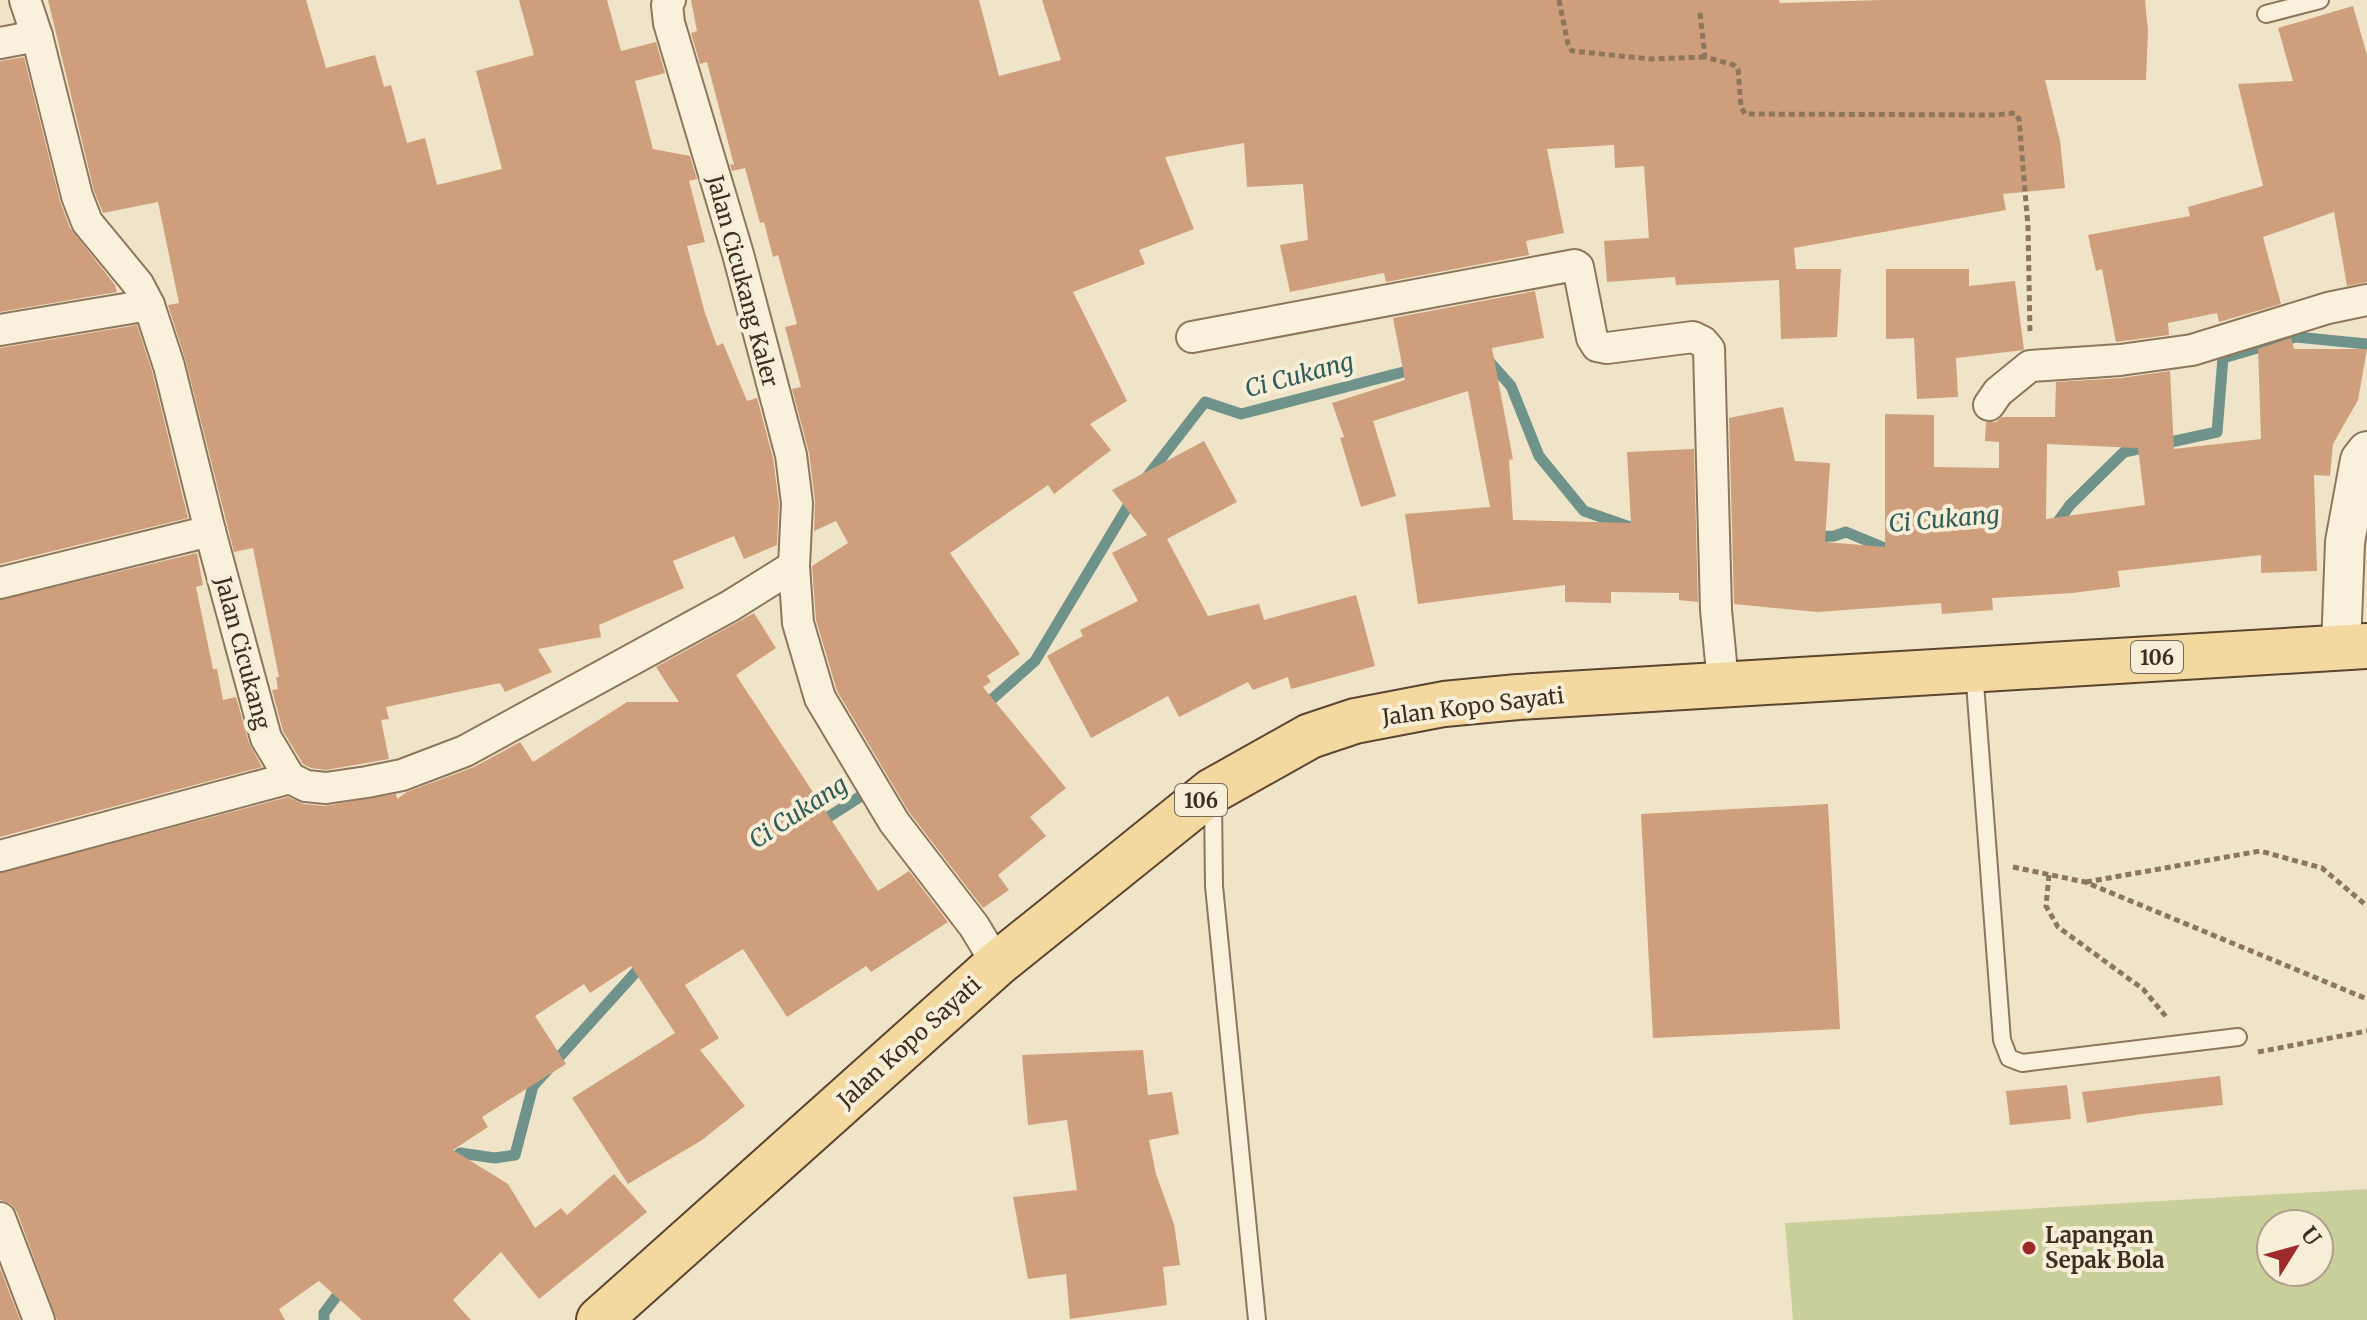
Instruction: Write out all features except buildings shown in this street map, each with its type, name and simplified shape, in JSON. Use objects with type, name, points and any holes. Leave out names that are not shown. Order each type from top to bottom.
[{"type":"main road","name":"Jalan Kopo Sayati","points":[[599,1320],[997,964],[1212,791],[1310,736],[1355,721],[1458,703],[1723,683],[2358,646]]},
{"type":"street","name":"Jalan Cicukang","points":[[25,0],[77,196],[87,222],[138,284],[149,305],[169,366],[266,738],[290,778]]},
{"type":"street","name":"Jalan Cicukang Kaler","points":[[670,0],[667,5],[669,23],[738,254],[791,455],[797,503],[794,566],[798,623],[807,662],[820,698],[894,822],[974,926],[997,964]]},
{"type":"street","points":[[0,43],[37,36]]},
{"type":"street","points":[[1192,337],[1577,266],[1592,338],[1597,346],[1607,348],[1693,337],[1703,342],[1709,349],[1716,610],[1723,683]]},
{"type":"street","points":[[1989,405],[1998,392],[2030,366],[2120,360],[2192,350],[2328,308],[2367,300]]},
{"type":"street","points":[[0,330],[149,305]]},
{"type":"street","points":[[2358,646],[2345,542],[2360,460],[2367,451]]},
{"type":"street","points":[[0,583],[210,531]]},
{"type":"street","points":[[2358,646],[2367,532]]},
{"type":"street","points":[[0,856],[290,778],[306,786],[326,788],[402,775],[465,751],[730,606],[794,566]]},
{"type":"street","points":[[0,1218],[39,1320]]},
{"type":"lane","points":[[2266,14],[2320,0]]},
{"type":"lane","points":[[1974,670],[2002,1040],[2009,1058],[2022,1063],[2238,1037]]},
{"type":"lane","points":[[1212,791],[1214,886],[1257,1320]]},
{"type":"path","points":[[1559,0],[1572,51],[1650,59],[1705,57],[1734,65],[1738,69],[1741,107],[1745,114],[2015,113],[2019,119],[2028,227],[2030,366]]},
{"type":"path","points":[[1700,13],[1705,57]]},
{"type":"path","points":[[2085,882],[2260,851],[2322,868],[2367,906]]},
{"type":"path","points":[[1989,862],[2085,882],[2367,999]]},
{"type":"path","points":[[2049,875],[2046,906],[2058,927],[2143,989],[2188,1043]]},
{"type":"path","points":[[2249,1054],[2367,1031]]},
{"type":"green space","name":"Lapangan Sepak Bola","points":[[2367,1189],[2367,1320],[1793,1320],[1785,1223]]},
{"type":"waterway","name":"Ci Cukang","points":[[2054,527],[2070,505],[2124,452],[2217,432],[2223,358],[2296,337],[2367,344]]},
{"type":"waterway","name":"Ci Cukang","points":[[1485,357],[1511,386],[1539,456],[1584,511],[1630,527]]},
{"type":"waterway","name":"Ci Cukang","points":[[1143,482],[1205,402],[1241,414],[1415,369]]},
{"type":"waterway","name":"Ci Cukang","points":[[982,708],[1035,661],[1134,496]]},
{"type":"waterway","name":"Ci Cukang","points":[[1814,537],[1846,532],[1892,551]]},
{"type":"waterway","name":"Ci Cukang","points":[[819,823],[872,789]]},
{"type":"waterway","name":"Ci Cukang","points":[[450,1163],[460,1153],[495,1158],[515,1155],[533,1086],[644,963]]},
{"type":"waterway","name":"Ci Cukang","points":[[324,1320],[324,1313],[345,1285]]},
{"type":"place","name":"Lapangan Sepak Bola","points":[[2029,1248]]}]
